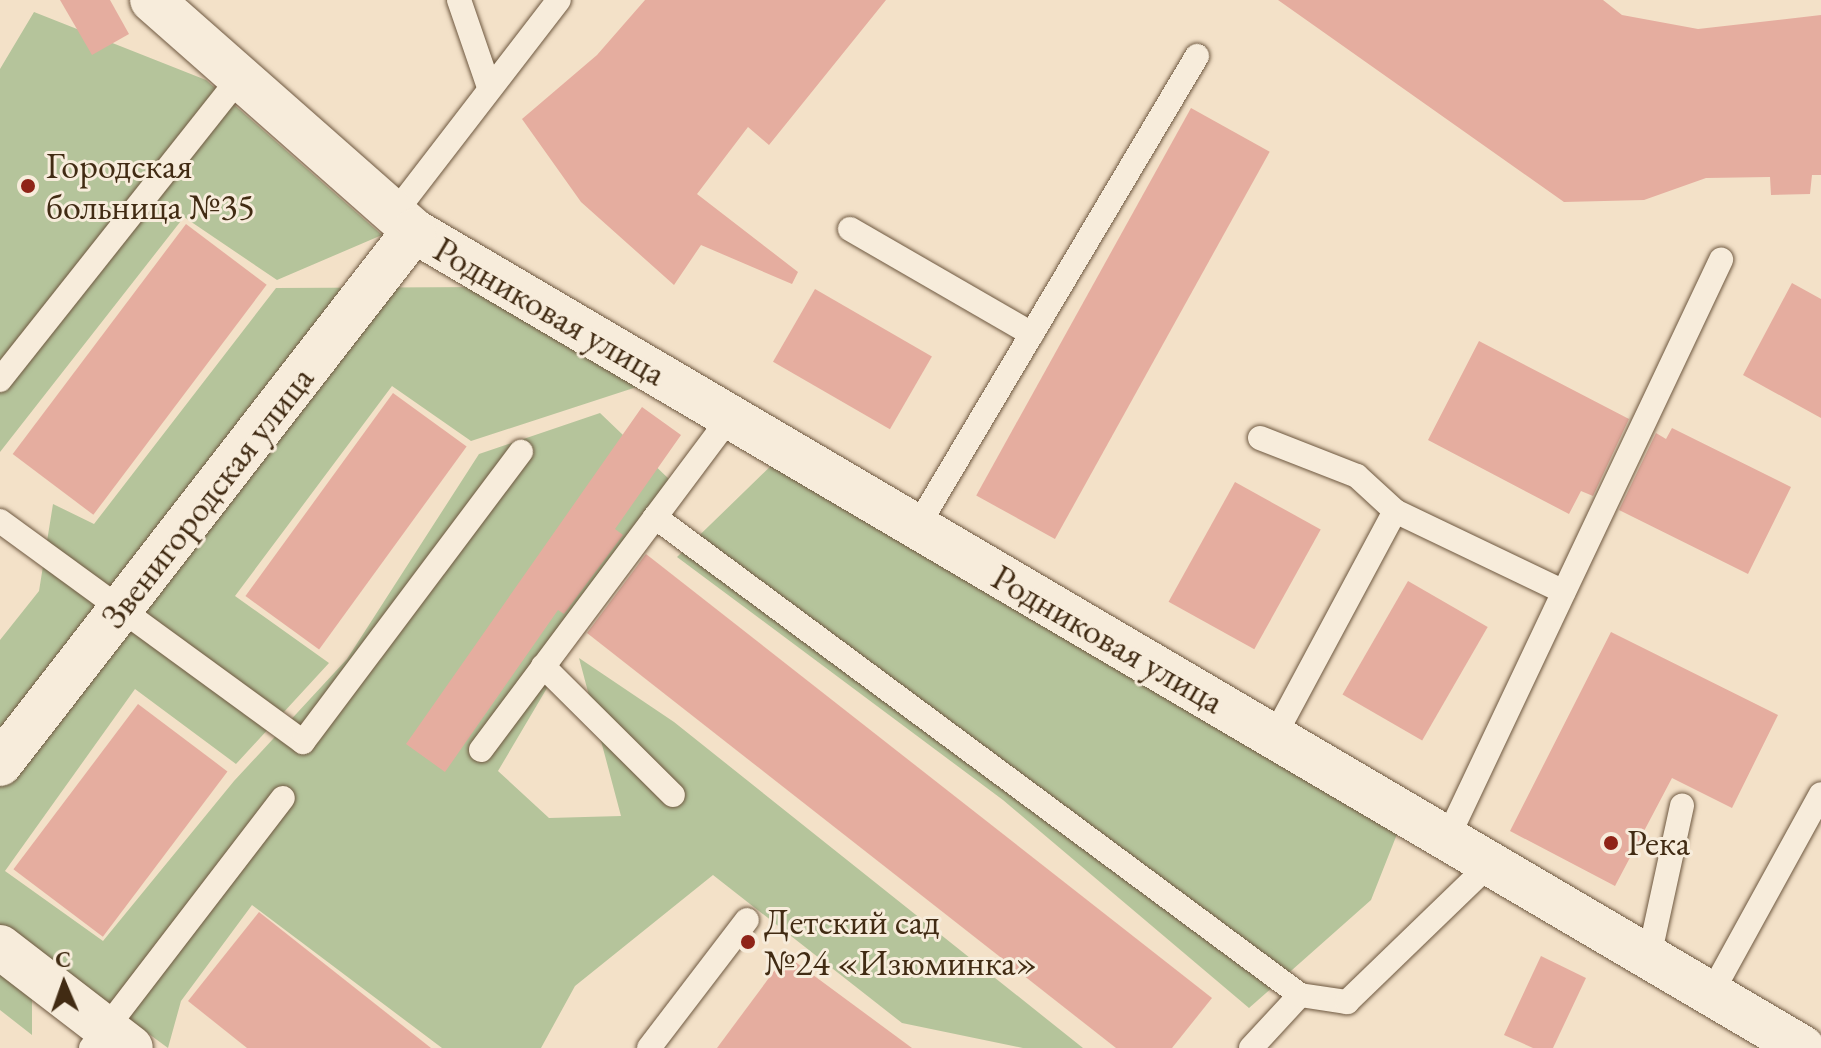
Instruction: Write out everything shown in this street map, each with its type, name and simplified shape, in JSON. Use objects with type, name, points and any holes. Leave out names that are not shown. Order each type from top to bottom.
[{"type":"street","name":"Родниковая улица","points":[[152,0],[238,80],[404,222],[1803,1048]]},
{"type":"street","name":"Звенигородская улица","points":[[0,764],[119,611],[404,222]]},
{"type":"street","points":[[0,947],[109,1042]]},
{"type":"lane","points":[[459,0],[489,87]]},
{"type":"lane","points":[[404,222],[489,87],[559,0]]},
{"type":"lane","points":[[917,527],[1197,56]]},
{"type":"lane","points":[[0,380],[238,80]]},
{"type":"lane","points":[[850,229],[1032,334]]},
{"type":"lane","points":[[1447,839],[1721,260]]},
{"type":"lane","points":[[481,750],[730,417]]},
{"type":"lane","points":[[1260,438],[1357,476],[1395,511],[1564,592]]},
{"type":"lane","points":[[0,521],[119,611],[303,742],[521,452]]},
{"type":"lane","points":[[1274,737],[1395,511]]},
{"type":"lane","points":[[655,517],[1300,995],[1347,1002],[1490,864]]},
{"type":"lane","points":[[543,666],[673,795]]},
{"type":"lane","points":[[1711,994],[1821,794]]},
{"type":"lane","points":[[109,1042],[283,798]]},
{"type":"lane","points":[[1649,957],[1682,806]]},
{"type":"lane","points":[[649,1048],[747,920]]},
{"type":"lane","points":[[1251,1048],[1300,995]]},
{"type":"green space","points":[[34,12],[206,80],[382,235],[277,280],[184,217],[0,452],[0,69]]},
{"type":"green space","points":[[487,287],[652,382],[471,441],[392,386],[235,596],[329,663],[236,764],[135,689],[5,871],[103,941],[234,781],[347,659],[479,454],[600,413],[670,480],[498,771],[549,818],[621,816],[579,658],[674,722],[1083,1048],[1023,1048],[902,1023],[713,875],[575,986],[541,1048],[442,1048],[252,905],[181,1001],[168,1048],[32,948],[32,1035],[0,1010],[0,640],[39,591],[53,504],[94,524],[276,288]]},
{"type":"green space","points":[[777,460],[1401,824],[1371,900],[1249,1008],[1003,800],[677,557]]},
{"type":"building","points":[[60,0],[110,0],[129,34],[92,55]]},
{"type":"building","points":[[645,0],[886,0],[769,145],[748,127],[697,194],[798,272],[792,284],[701,245],[674,285],[581,202],[522,119],[597,55]]},
{"type":"building","points":[[1278,0],[1603,0],[1622,15],[1698,29],[1821,15],[1821,175],[1812,175],[1810,194],[1771,195],[1770,177],[1706,178],[1644,200],[1564,202]]},
{"type":"building","points":[[1191,108],[1270,152],[1055,539],[976,495]]},
{"type":"building","points":[[186,224],[267,285],[93,515],[13,454]]},
{"type":"building","points":[[1792,283],[1821,299],[1821,418],[1743,375]]},
{"type":"building","points":[[815,289],[932,356],[890,429],[773,362]]},
{"type":"building","points":[[1479,341],[1629,419],[1593,496],[1581,491],[1569,514],[1428,440]]},
{"type":"building","points":[[393,393],[467,446],[319,650],[245,596]]},
{"type":"building","points":[[642,407],[681,435],[615,529],[623,535],[564,614],[558,610],[445,772],[406,744]]},
{"type":"building","points":[[1672,428],[1791,487],[1748,574],[1619,510],[1656,433],[1666,439]]},
{"type":"building","points":[[1235,482],[1321,530],[1254,649],[1169,602]]},
{"type":"building","points":[[646,554],[1212,998],[1172,1048],[1116,1048],[587,633]]},
{"type":"building","points":[[1408,581],[1488,627],[1422,740],[1342,694]]},
{"type":"building","points":[[1611,632],[1778,715],[1732,808],[1672,778],[1615,886],[1510,831]]},
{"type":"building","points":[[138,704],[227,771],[103,937],[13,869]]},
{"type":"building","points":[[259,912],[431,1048],[247,1048],[188,1001]]},
{"type":"building","points":[[786,955],[912,1048],[717,1048]]},
{"type":"building","points":[[1541,956],[1586,978],[1553,1048],[1533,1048],[1504,1035]]},
{"type":"place","name":"Городская больница №35","points":[[28,186]]},
{"type":"place","name":"Река","points":[[1611,843]]},
{"type":"place","name":"Детский сад №24 «Изюминка»","points":[[748,942]]}]
